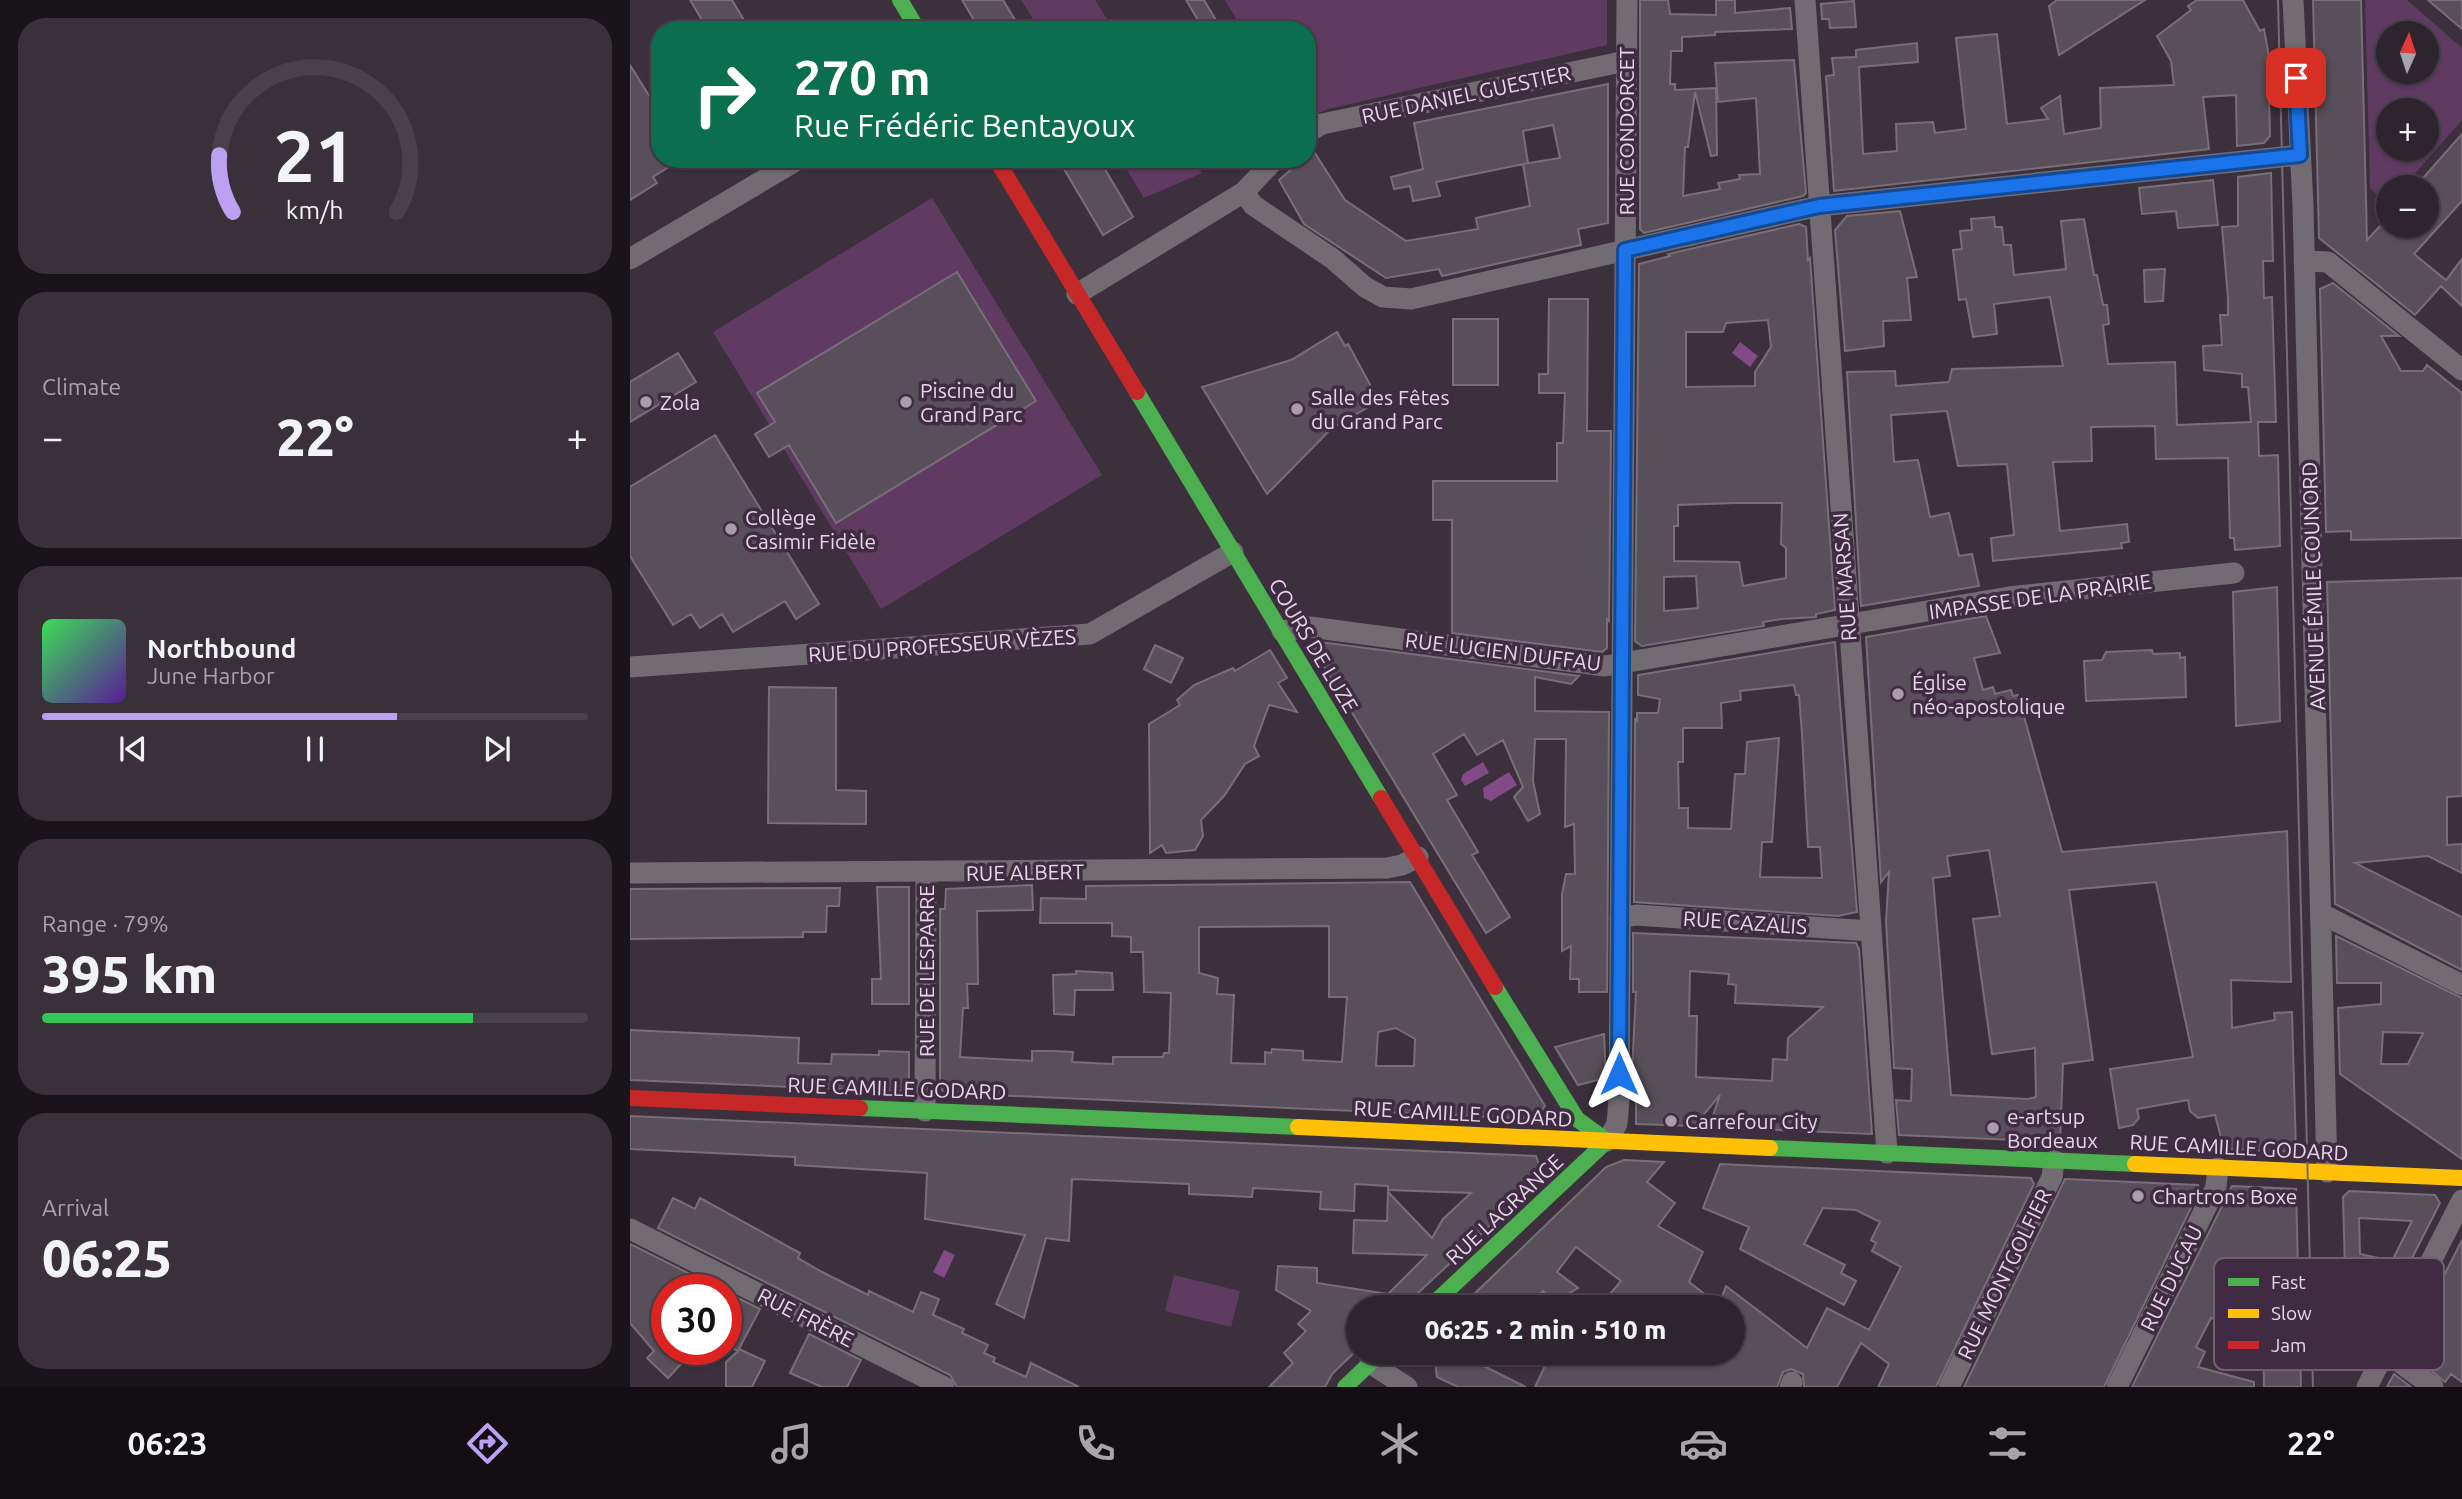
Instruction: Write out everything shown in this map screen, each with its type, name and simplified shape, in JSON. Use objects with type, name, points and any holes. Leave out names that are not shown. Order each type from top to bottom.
[{"type":"street","points":[[900,0],[913,21]]},
{"type":"street","name":"RUE CONDORCET","points":[[1607,1141],[1617,1124],[1619,1100],[1627,0]]},
{"type":"street","name":"RUE MARSAN","points":[[1805,0],[1887,1153]]},
{"type":"street","name":"AVENUE ÉMILE COUNORD","points":[[2292,0],[2304,261],[2327,1172]]},
{"type":"street","name":"RUE DANIEL GUESTIER","points":[[1316,128],[1322,124],[1626,61]]},
{"type":"street","points":[[1244,192],[1253,205],[1333,259],[1365,287],[1394,299],[1411,299],[1819,206],[2300,155]]},
{"type":"street","points":[[630,259],[784,168]]},
{"type":"street","name":"COURS DE LUZE","points":[[1001,168],[1571,1110],[1577,1119],[1607,1141]]},
{"type":"street","points":[[1077,294],[1244,192],[1267,168]]},
{"type":"street","points":[[2304,261],[2329,262],[2462,370]]},
{"type":"street","name":"RUE DU PROFESSEUR VÈZES","points":[[630,667],[1090,634],[1233,552]]},
{"type":"street","name":"IMPASSE DE LA PRAIRIE","points":[[1848,624],[2009,597],[2234,573]]},
{"type":"street","name":"RUE LUCIEN DUFFAU","points":[[1282,631],[1310,627],[1605,666],[1848,624]]},
{"type":"street","name":"RUE ALBERT","points":[[630,873],[1387,868],[1402,865],[1418,857]]},
{"type":"street","name":"RUE DE LESPARRE","points":[[925,1111],[926,873]]},
{"type":"street","points":[[2322,914],[2462,985]]},
{"type":"street","name":"RUE CAZALIS","points":[[1620,918],[1636,915],[1871,931]]},
{"type":"street","name":"RUE CAMILLE GODARD","points":[[630,1098],[2462,1178]]},
{"type":"street","name":"RUE LAGRANGE","points":[[1443,1295],[1607,1141]]},
{"type":"street","name":"RUE MONTGOLFIER","points":[[1949,1387],[2052,1177],[2054,1160]]},
{"type":"street","name":"RUE DUCAU","points":[[2117,1387],[2216,1187],[2218,1168]]},
{"type":"street","points":[[2432,1258],[2462,1200]]},
{"type":"street","name":"RUE FRÈRE","points":[[630,1228],[944,1387]]},
{"type":"street","points":[[1345,1387],[1369,1365]]},
{"type":"street","points":[[1383,1365],[1407,1387]]},
{"type":"street","points":[[2367,1387],[2376,1370]]},
{"type":"street","points":[[2411,1370],[2434,1387]]},
{"type":"shaded area","points":[[1021,0],[1095,0],[1108,21],[1034,21]]},
{"type":"shaded area","points":[[1225,0],[1607,0],[1607,45],[1328,109],[1316,114],[1316,21],[1238,21]]},
{"type":"shaded area","points":[[2365,0],[2407,0],[2431,21],[2376,21],[2376,84],[2440,84],[2440,29],[2462,48],[2462,120],[2439,146],[2439,98],[2376,98],[2376,161],[2426,161],[2414,175],[2376,175],[2376,193],[2370,188]]},
{"type":"shaded area","points":[[1126,168],[1199,168],[1202,173],[1144,198]]},
{"type":"shaded area","name":"Piscine du Grand Parc","points":[[932,198],[1102,475],[881,609],[713,332]]},
{"type":"shaded area","points":[[1740,342],[1758,356],[1750,367],[1732,353]]},
{"type":"shaded area","points":[[1483,762],[1489,773],[1465,786],[1461,780],[1463,774]]},
{"type":"shaded area","points":[[1509,772],[1517,785],[1491,801],[1484,798],[1483,788]]},
{"type":"shaded area","points":[[944,1250],[955,1255],[944,1278],[933,1272]]},
{"type":"shaded area","points":[[1174,1275],[1240,1291],[1231,1327],[1165,1311]]},
{"type":"building","points":[[690,0],[732,0],[745,21],[703,21]]},
{"type":"building","points":[[962,0],[1003,0],[1016,21],[975,21]]},
{"type":"building","points":[[1186,0],[1204,0],[1217,21],[1199,21]]},
{"type":"building","points":[[1640,0],[1668,0],[1670,14],[1716,15],[1716,0],[1735,0],[1735,13],[1790,8],[1792,29],[1715,32],[1715,35],[1682,37],[1682,51],[1671,51],[1670,84],[1675,84],[1675,90],[1716,88],[1717,155],[1711,156],[1695,92],[1688,147],[1685,147],[1683,196],[1720,189],[1718,183],[1740,179],[1739,175],[1760,174],[1756,98],[1718,102],[1715,63],[1794,60],[1806,193],[1803,196],[1644,233],[1640,229]]},
{"type":"building","points":[[2057,0],[2145,0],[2059,55],[2049,6]]},
{"type":"building","points":[[2197,0],[2243,0],[2260,31],[2264,29],[2268,51],[2270,136],[2264,143],[2237,146],[2236,95],[2203,97],[2209,149],[1834,191],[1826,76],[1834,75],[1832,58],[1856,57],[1856,50],[1917,43],[1918,62],[1859,67],[1863,154],[1897,151],[1896,124],[1933,122],[1935,133],[1966,129],[1956,38],[1997,34],[2007,124],[2048,119],[2041,108],[2060,96],[2064,134],[2101,128],[2100,88],[2174,85],[2171,61],[2157,36],[2191,10],[2188,6]]},
{"type":"building","points":[[2313,0],[2361,0],[2367,240],[2376,230],[2376,238],[2428,238],[2414,254],[2446,280],[2462,259],[2462,306],[2441,286],[2415,315],[2319,238]]},
{"type":"building","points":[[2428,0],[2462,0],[2462,29]]},
{"type":"building","points":[[1854,1],[1856,27],[1830,28],[1829,19],[1822,19],[1821,4]]},
{"type":"building","points":[[630,65],[651,99],[651,168],[667,168],[653,177],[657,183],[630,200]]},
{"type":"building","points":[[1608,84],[1608,223],[1578,229],[1581,245],[1442,276],[1439,269],[1386,278],[1304,224],[1279,180],[1293,168],[1316,168],[1316,155],[1345,200],[1406,241],[1478,229],[1476,218],[1530,206],[1523,164],[1436,182],[1440,196],[1413,201],[1410,186],[1394,189],[1391,177],[1423,169],[1414,123]],"holes":[[[1553,125],[1560,158],[1524,164],[1528,163],[1523,131]]]},
{"type":"building","points":[[2462,134],[2462,201],[2439,226],[2439,175],[2426,175]]},
{"type":"building","points":[[1063,168],[1104,168],[1133,217],[1103,235]]},
{"type":"building","points":[[2271,173],[2273,261],[2263,261],[2264,298],[2272,297],[2276,422],[2258,422],[2259,456],[2278,455],[2280,546],[2235,550],[2234,538],[2230,538],[2228,458],[2156,459],[2155,426],[2091,427],[2092,461],[2053,462],[2060,531],[2127,524],[2129,542],[2121,543],[2122,548],[1993,561],[1991,538],[2014,535],[2007,464],[1958,466],[1947,411],[1891,415],[1894,462],[1918,460],[1930,517],[1949,513],[1959,556],[1972,554],[1979,586],[1861,606],[1847,372],[1895,371],[1896,386],[1949,382],[1952,369],[2063,366],[2050,297],[1994,304],[1997,334],[1973,337],[1966,299],[1959,300],[1953,250],[1962,249],[1960,231],[1972,230],[1971,219],[1994,217],[1995,227],[2002,227],[2004,245],[2011,245],[2014,275],[2066,269],[2061,221],[2084,219],[2094,275],[2097,275],[2103,305],[2107,305],[2109,324],[2103,325],[2108,364],[2175,362],[2177,425],[2251,422],[2248,387],[2242,387],[2242,374],[2204,370],[2203,346],[2222,345],[2220,315],[2228,315],[2228,299],[2222,227],[2238,226],[2238,177]]},
{"type":"building","points":[[2213,180],[2218,225],[2178,228],[2176,211],[2142,214],[2139,188]]},
{"type":"building","points":[[1900,211],[1917,277],[1907,278],[1911,320],[1883,321],[1884,346],[1845,351],[1835,230],[1847,216]]},
{"type":"building","points":[[1799,224],[1806,227],[1835,610],[1816,614],[1816,617],[1763,622],[1764,626],[1642,646],[1635,641],[1639,264],[1670,256],[1668,254]],"holes":[[[1768,320],[1771,347],[1755,372],[1755,386],[1686,387],[1686,332],[1723,332],[1726,323]],[[1782,503],[1781,544],[1786,548],[1786,578],[1743,586],[1739,562],[1674,561],[1674,526],[1678,526],[1678,505]],[[1696,576],[1698,608],[1664,611],[1664,577]]]},
{"type":"building","points":[[2165,269],[2163,301],[2145,302],[2144,270]]},
{"type":"building","points":[[957,272],[1036,401],[836,523],[789,445],[769,457],[755,434],[775,422],[757,393]]},
{"type":"building","points":[[2333,283],[2399,336],[2381,336],[2401,371],[2423,371],[2427,365],[2462,393],[2462,538],[2351,540],[2351,531],[2326,532],[2320,289]]},
{"type":"building","points":[[1549,299],[1588,299],[1587,431],[1611,431],[1609,621],[1607,619],[1607,648],[1602,652],[1452,633],[1452,520],[1433,520],[1433,481],[1557,481],[1557,443],[1563,443],[1565,393],[1539,393],[1539,374],[1548,374]]},
{"type":"building","points":[[1453,319],[1498,319],[1498,385],[1453,385]]},
{"type":"building","name":"Salle des Fêtes du Grand Parc","points":[[1337,332],[1345,346],[1348,344],[1379,401],[1332,428],[1267,494],[1202,387],[1291,360]]},
{"type":"building","name":"Zola","points":[[678,353],[696,382],[630,422],[630,382]]},
{"type":"building","points":[[715,435],[819,604],[796,619],[785,601],[733,632],[722,614],[700,628],[691,614],[673,625],[630,556],[630,487]]},
{"type":"building","points":[[2462,578],[2462,796],[2447,797],[2447,845],[2462,844],[2462,873],[2428,856],[2355,863],[2462,917],[2462,970],[2335,904],[2327,582]]},
{"type":"building","points":[[2277,587],[2280,721],[2236,726],[2233,592]]},
{"type":"building","points":[[1986,616],[2000,653],[1974,658],[1983,690],[1993,687],[1995,694],[2011,690],[2013,696],[2018,695],[2062,852],[2287,831],[2291,982],[2231,980],[2232,1028],[2275,1020],[2274,1013],[2292,1012],[2296,1152],[2224,1149],[2215,1115],[2198,1118],[2190,1111],[2188,1100],[2137,1109],[2139,1118],[2133,1125],[2119,1128],[2110,1069],[2193,1057],[2156,882],[2069,890],[2093,1060],[2063,1064],[2060,1142],[1899,1135],[1896,1100],[1911,1101],[1912,1069],[1894,1068],[1886,921],[1889,872],[1881,882],[1866,637]],"holes":[[[1989,850],[2000,916],[1973,919],[1992,1054],[2035,1048],[2036,1097],[2028,1099],[1951,1095],[1933,878],[1950,876],[1947,856]]]},
{"type":"building","points":[[1320,642],[1579,676],[1571,684],[1535,677],[1535,711],[1609,712],[1607,992],[1579,992],[1579,979],[1570,979],[1571,946],[1562,951],[1562,894],[1566,874],[1575,874],[1574,824],[1565,827],[1566,739],[1535,739],[1533,781],[1540,814],[1528,821],[1514,797],[1523,787],[1503,740],[1477,755],[1464,734],[1433,754],[1457,795],[1447,800],[1478,852],[1472,855],[1510,917],[1486,933],[1314,650]]},
{"type":"building","points":[[1835,642],[1857,912],[1838,916],[1634,902],[1635,718],[1637,722],[1637,713],[1658,713],[1660,699],[1638,695],[1638,675]],"holes":[[[1794,685],[1796,695],[1799,695],[1808,847],[1820,847],[1822,878],[1760,877],[1762,842],[1772,842],[1779,738],[1747,742],[1745,774],[1735,774],[1731,829],[1688,828],[1688,808],[1679,808],[1678,762],[1683,762],[1683,728],[1722,728],[1721,703],[1741,700],[1740,691]]]},
{"type":"building","points":[[1155,645],[1183,658],[1171,683],[1144,669]]},
{"type":"building","points":[[1270,650],[1287,678],[1278,683],[1297,712],[1269,705],[1254,746],[1259,756],[1245,764],[1224,796],[1201,820],[1203,836],[1195,850],[1166,853],[1162,845],[1150,853],[1149,724],[1180,705],[1177,700],[1194,685],[1233,668],[1235,671]]},
{"type":"building","points":[[2152,650],[2153,654],[2180,653],[2180,658],[2185,657],[2186,697],[2086,701],[2084,661],[2102,660],[2106,652]]},
{"type":"building","points":[[769,687],[836,688],[836,790],[866,791],[866,824],[768,823]]},
{"type":"building","points":[[1410,882],[1545,1106],[1537,1119],[945,1093],[940,1088],[940,909],[945,909],[946,889],[1032,885],[1033,910],[977,911],[978,984],[967,984],[968,1008],[963,1008],[960,1057],[1032,1061],[1032,1051],[1053,1051],[1073,1052],[1072,1062],[1113,1064],[1113,1057],[1163,1057],[1164,1053],[1169,1053],[1171,993],[1144,992],[1143,952],[1131,952],[1131,937],[1112,936],[1112,923],[1040,923],[1041,898],[1086,899],[1086,886]],"holes":[[[1329,926],[1329,997],[1347,997],[1342,1062],[1303,1060],[1303,1051],[1272,1049],[1271,1053],[1265,1052],[1265,1064],[1231,1063],[1234,995],[1217,994],[1218,978],[1199,973],[1199,927]],[[1396,1028],[1415,1039],[1414,1066],[1376,1066],[1378,1032]]]},
{"type":"building","points":[[877,887],[909,887],[909,1004],[872,1004],[872,979],[881,979]]},
{"type":"building","points":[[840,888],[839,906],[827,906],[826,932],[803,932],[803,937],[630,939],[630,889]]},
{"type":"building","points":[[1633,933],[1856,943],[1859,949],[1872,1134],[1734,1128],[1735,1121],[1731,1128],[1709,1127],[1720,1095],[1694,1126],[1636,1124],[1636,1070],[1632,1071],[1636,992],[1633,992]],"holes":[[[1690,971],[1729,974],[1728,984],[1736,985],[1735,1003],[1823,1007],[1788,1038],[1787,1060],[1773,1059],[1772,1081],[1696,1077],[1697,1016],[1689,1016]]]},
{"type":"building","points":[[2336,936],[2462,998],[2462,1159],[2340,1074],[2338,1008],[2381,1004],[2381,983],[2337,983]],"holes":[[[2383,1032],[2423,1033],[2408,1064],[2381,1064]]]},
{"type":"building","points":[[1076,971],[1112,973],[1113,990],[1075,990],[1074,1015],[1054,1014],[1053,975],[1076,974]]},
{"type":"building","points":[[630,1030],[799,1038],[798,1063],[831,1064],[832,1054],[879,1055],[879,1051],[909,1052],[909,1092],[630,1080]]},
{"type":"building","points":[[1604,1034],[1606,1078],[1578,1085],[1555,1047]]},
{"type":"building","points":[[630,1116],[1536,1156],[1543,1176],[1417,1295],[1346,1295],[1346,1361],[1332,1374],[1325,1387],[1269,1387],[1293,1363],[1284,1353],[1306,1331],[1298,1324],[1311,1311],[1276,1290],[1278,1266],[1317,1268],[1317,1283],[1388,1294],[1427,1255],[1353,1253],[1354,1220],[1387,1221],[1388,1192],[1432,1238],[1443,1219],[1471,1193],[1388,1190],[1388,1186],[1355,1184],[1354,1211],[1320,1209],[1321,1192],[1253,1188],[1252,1197],[1189,1194],[1189,1184],[1072,1179],[1069,1241],[1046,1238],[1024,1318],[996,1304],[1025,1235],[925,1219],[927,1173],[795,1165],[795,1157],[630,1149]]},
{"type":"building","points":[[1624,1160],[1664,1162],[1647,1182],[1675,1203],[1658,1226],[1703,1252],[1689,1282],[1706,1295],[1609,1295],[1621,1281],[1576,1247],[1557,1272],[1578,1288],[1566,1295],[1547,1295],[1543,1291],[1539,1295],[1473,1295],[1606,1167]]},
{"type":"building","points":[[1720,1164],[2031,1178],[2034,1184],[1936,1387],[1878,1387],[1889,1364],[1861,1343],[1837,1387],[1804,1387],[1803,1374],[1791,1369],[1783,1372],[1777,1387],[1535,1387],[1545,1365],[1745,1365],[1745,1301],[1807,1348],[1827,1308],[1869,1330],[1901,1267],[1872,1251],[1876,1243],[1871,1240],[1880,1222],[1856,1210],[1823,1208],[1804,1244],[1845,1265],[1841,1273],[1856,1281],[1844,1305],[1740,1249],[1749,1227],[1703,1208]]},
{"type":"building","points":[[2065,1179],[2198,1185],[2200,1189],[2104,1387],[1964,1387]]},
{"type":"building","points":[[2232,1186],[2296,1189],[2298,1258],[2214,1258],[2214,1319],[2211,1318],[2196,1347],[2205,1352],[2198,1367],[2254,1382],[2254,1387],[2132,1387]]},
{"type":"building","points":[[2349,1191],[2435,1195],[2440,1203],[2412,1258],[2394,1258],[2412,1221],[2359,1218],[2360,1254],[2378,1258],[2345,1258],[2343,1197]]},
{"type":"building","points":[[673,1198],[695,1209],[700,1198],[800,1253],[798,1258],[822,1272],[868,1295],[869,1291],[913,1312],[921,1292],[939,1299],[933,1315],[964,1329],[962,1333],[988,1345],[984,1353],[995,1358],[993,1362],[1026,1377],[1031,1363],[1079,1387],[957,1387],[950,1375],[658,1228]]},
{"type":"building","points":[[2462,1240],[2462,1382],[2451,1374],[2445,1382],[2430,1370],[2444,1370],[2444,1275]]},
{"type":"building","points":[[630,1244],[690,1274],[651,1274],[651,1348],[630,1323]]},
{"type":"building","points":[[1726,1286],[1738,1295],[1723,1295]]},
{"type":"building","points":[[742,1300],[760,1309],[742,1343]]},
{"type":"building","points":[[809,1334],[861,1360],[847,1387],[822,1387],[790,1373]]},
{"type":"building","points":[[742,1350],[765,1361],[752,1387],[726,1387],[726,1365],[742,1365]]},
{"type":"building","points":[[654,1365],[680,1365],[668,1378]]},
{"type":"building","points":[[1436,1365],[1482,1365],[1526,1387],[1458,1387],[1437,1377]]},
{"type":"building","points":[[2264,1370],[2301,1370],[2301,1387],[2264,1387]]},
{"type":"building","points":[[2394,1374],[2411,1387],[2387,1387]]},
{"type":"tram line","points":[[2278,0],[2310,1258]]},
{"type":"tram line","points":[[2293,0],[2314,1023]]},
{"type":"tram line","points":[[2313,1370],[2313,1387]]},
{"type":"traffic: fast","points":[[900,0],[913,21]]},
{"type":"traffic: fast","points":[[1137,392],[1381,798]]},
{"type":"traffic: fast","points":[[1495,987],[1577,1119],[1607,1141]]},
{"type":"traffic: fast","points":[[860,1108],[1298,1127]]},
{"type":"traffic: fast","points":[[1443,1295],[1607,1141]]},
{"type":"traffic: fast","points":[[1770,1148],[2135,1164]]},
{"type":"traffic: fast","points":[[1345,1387],[1368,1365]]},
{"type":"traffic: slow","points":[[1298,1127],[1770,1148]]},
{"type":"traffic: slow","points":[[2135,1164],[2462,1178]]},
{"type":"traffic: jam","points":[[1001,168],[1137,392]]},
{"type":"traffic: jam","points":[[1381,798],[1495,987]]},
{"type":"traffic: jam","points":[[630,1098],[860,1108]]},
{"type":"place","name":"Zola","points":[[646,402]]},
{"type":"place","name":"Piscine du Grand Parc","points":[[906,402]]},
{"type":"place","name":"Salle des Fêtes du Grand Parc","points":[[1297,409]]},
{"type":"place","name":"Collège Casimir Fidèle","points":[[731,529]]},
{"type":"place","name":"Église néo-apostolique","points":[[1898,694]]},
{"type":"place","name":"Carrefour City","points":[[1671,1121]]},
{"type":"place","name":"e-artsup Bordeaux","points":[[1993,1128]]},
{"type":"place","name":"Chartrons Boxe","points":[[2138,1196]]},
{"type":"route","points":[[1619,1074],[1625,250],[1819,206],[2300,155],[2296,78]]}]
